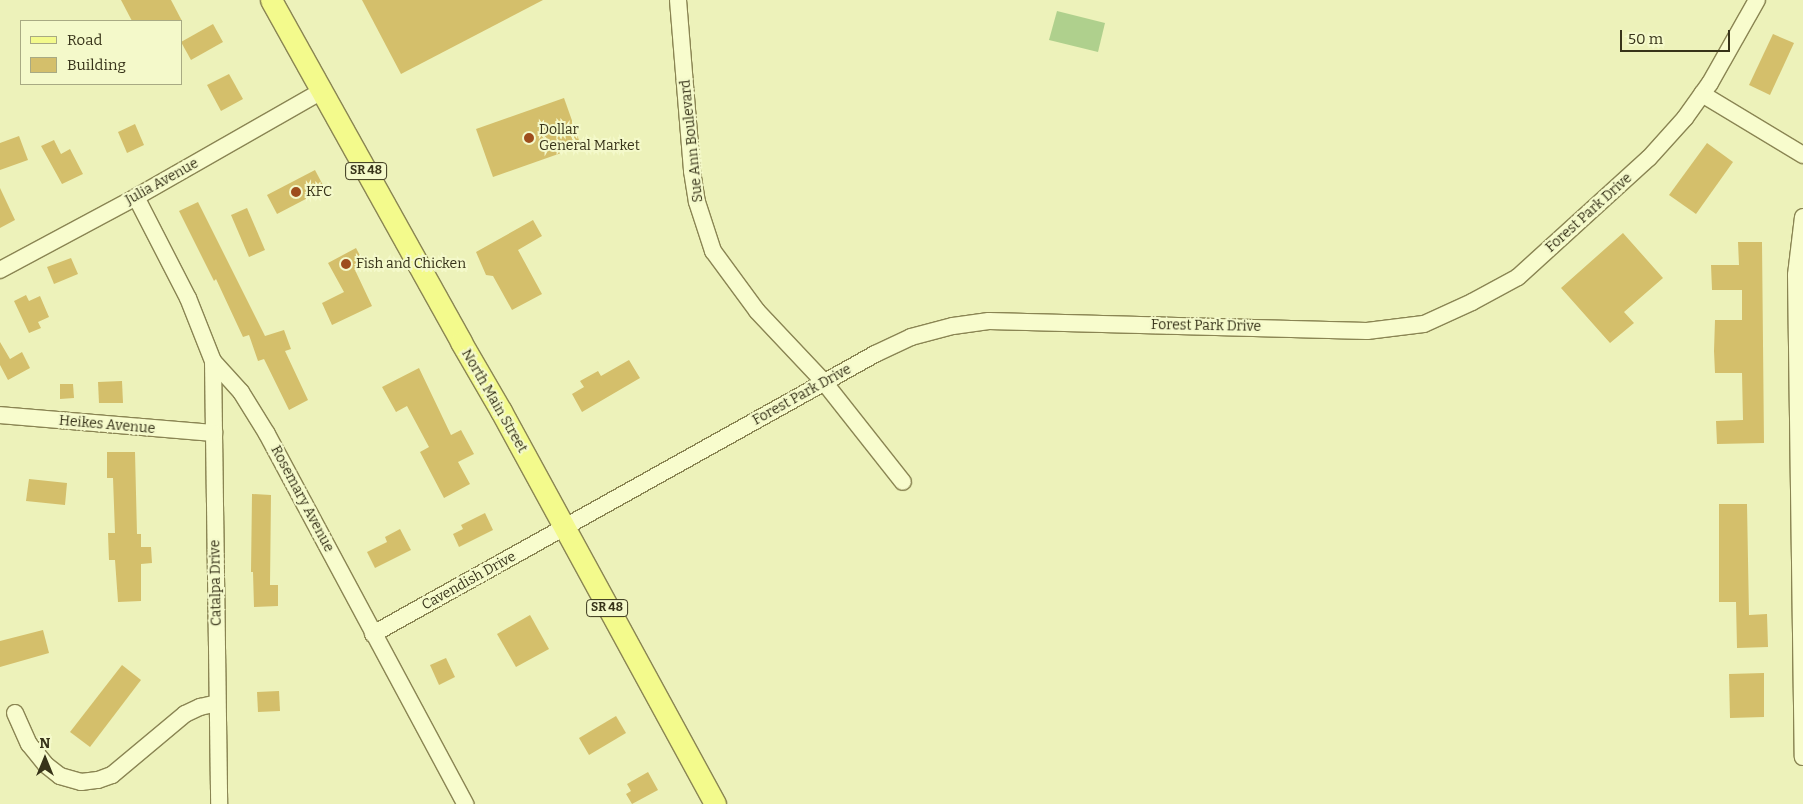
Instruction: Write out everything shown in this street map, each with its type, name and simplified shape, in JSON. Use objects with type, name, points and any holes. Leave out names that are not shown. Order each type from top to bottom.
[{"type":"main road","name":"North Main Street","points":[[271,0],[501,411],[715,804]]},
{"type":"street","name":"Sue Ann Boulevard","points":[[678,0],[692,171],[697,202],[713,251],[757,311],[824,382],[903,482]]},
{"type":"street","name":"Forest Park Drive","points":[[564,528],[824,382],[911,337],[953,326],[988,321],[1367,331],[1424,324],[1472,302],[1518,277],[1649,158],[1685,118],[1702,94],[1757,0]]},
{"type":"street","name":"Julia Avenue","points":[[0,270],[136,197],[322,91]]},
{"type":"street","points":[[1702,94],[1803,155]]},
{"type":"street","name":"Rosemary Avenue","points":[[136,197],[188,298],[214,361],[241,392],[267,434],[465,804]]},
{"type":"street","points":[[1803,217],[1796,275],[1803,757]]},
{"type":"street","name":"Catalpa Drive","points":[[214,361],[217,703],[220,804]]},
{"type":"street","name":"Heikes Avenue","points":[[0,416],[214,433]]},
{"type":"street","name":"Cavendish Drive","points":[[373,634],[564,528]]},
{"type":"street","points":[[15,713],[29,744],[46,764],[60,776],[81,782],[98,780],[112,774],[185,714],[200,707],[217,703]]},
{"type":"green space","points":[[1057,11],[1105,23],[1098,52],[1049,40]]},
{"type":"building","points":[[121,0],[171,0],[181,20],[131,20]]},
{"type":"building","points":[[362,0],[543,0],[401,74]]},
{"type":"building","points":[[213,24],[223,42],[191,60],[182,41]]},
{"type":"building","points":[[1773,34],[1794,43],[1770,95],[1749,85]]},
{"type":"building","points":[[229,74],[243,99],[221,111],[207,85]]},
{"type":"building","name":"Dollar General Market","points":[[564,98],[581,146],[493,177],[476,129]]},
{"type":"building","points":[[135,124],[144,145],[127,153],[118,132]]},
{"type":"building","points":[[19,136],[28,160],[0,170],[0,143]]},
{"type":"building","points":[[54,140],[61,154],[70,149],[83,174],[62,184],[41,146]]},
{"type":"building","points":[[1707,143],[1733,162],[1696,214],[1669,195]]},
{"type":"building","name":"KFC","points":[[315,170],[325,189],[277,214],[267,195]]},
{"type":"building","points":[[0,188],[15,220],[0,228]]},
{"type":"building","points":[[198,202],[265,336],[284,330],[291,349],[285,351],[308,400],[289,410],[264,359],[258,361],[249,335],[243,337],[216,279],[214,281],[179,211]]},
{"type":"building","points":[[247,208],[265,250],[249,257],[231,215]]},
{"type":"building","points":[[533,220],[542,236],[518,250],[542,294],[512,310],[493,276],[486,275],[476,252]]},
{"type":"building","points":[[1623,233],[1663,278],[1624,312],[1634,323],[1610,343],[1561,288]]},
{"type":"building","points":[[1738,242],[1762,242],[1764,443],[1717,444],[1716,421],[1743,420],[1742,373],[1715,373],[1715,320],[1742,320],[1742,290],[1712,290],[1711,265],[1739,265]]},
{"type":"building","points":[[356,248],[365,265],[355,270],[372,306],[332,325],[322,303],[344,292],[328,263]]},
{"type":"building","points":[[71,258],[78,274],[54,284],[47,267]]},
{"type":"building","points":[[26,295],[29,301],[40,296],[49,317],[38,322],[41,328],[29,333],[14,301]]},
{"type":"building","points":[[0,342],[10,359],[22,352],[30,368],[8,380],[0,365]]},
{"type":"building","points":[[629,360],[640,378],[582,412],[572,394],[584,387],[580,381],[598,371],[601,376]]},
{"type":"building","points":[[419,368],[451,435],[461,430],[474,454],[458,462],[470,484],[444,498],[420,452],[429,447],[407,406],[396,412],[382,387]]},
{"type":"building","points":[[122,381],[123,403],[99,403],[98,382]]},
{"type":"building","points":[[60,384],[73,384],[74,398],[60,399]]},
{"type":"building","points":[[107,452],[135,452],[137,534],[141,534],[141,547],[151,547],[152,563],[141,564],[141,601],[118,602],[115,560],[109,560],[108,533],[115,533],[113,478],[107,478]]},
{"type":"building","points":[[29,479],[67,483],[65,505],[26,501]]},
{"type":"building","points":[[252,494],[271,495],[270,585],[278,585],[278,606],[254,607],[253,572],[251,572]]},
{"type":"building","points":[[1719,504],[1747,504],[1749,615],[1767,614],[1768,647],[1737,648],[1736,602],[1719,602]]},
{"type":"building","points":[[485,513],[493,530],[459,547],[453,534],[463,529],[461,525]]},
{"type":"building","points":[[400,529],[411,550],[375,568],[367,552],[387,542],[385,537]]},
{"type":"building","points":[[530,615],[549,649],[516,667],[497,634]]},
{"type":"building","points":[[43,630],[49,653],[0,667],[0,641]]},
{"type":"building","points":[[446,658],[455,677],[439,685],[430,665]]},
{"type":"building","points":[[122,665],[141,680],[90,747],[70,732]]},
{"type":"building","points":[[1764,673],[1764,717],[1730,718],[1729,674]]},
{"type":"building","points":[[279,691],[280,711],[258,712],[257,692]]},
{"type":"building","points":[[616,716],[626,733],[589,755],[579,738]]},
{"type":"building","points":[[648,772],[658,790],[632,804],[626,794],[631,791],[627,784]]},
{"type":"place","name":"Dollar General Market","points":[[529,138]]},
{"type":"place","name":"KFC","points":[[296,192]]},
{"type":"place","name":"Fish and Chicken","points":[[346,264]]}]
